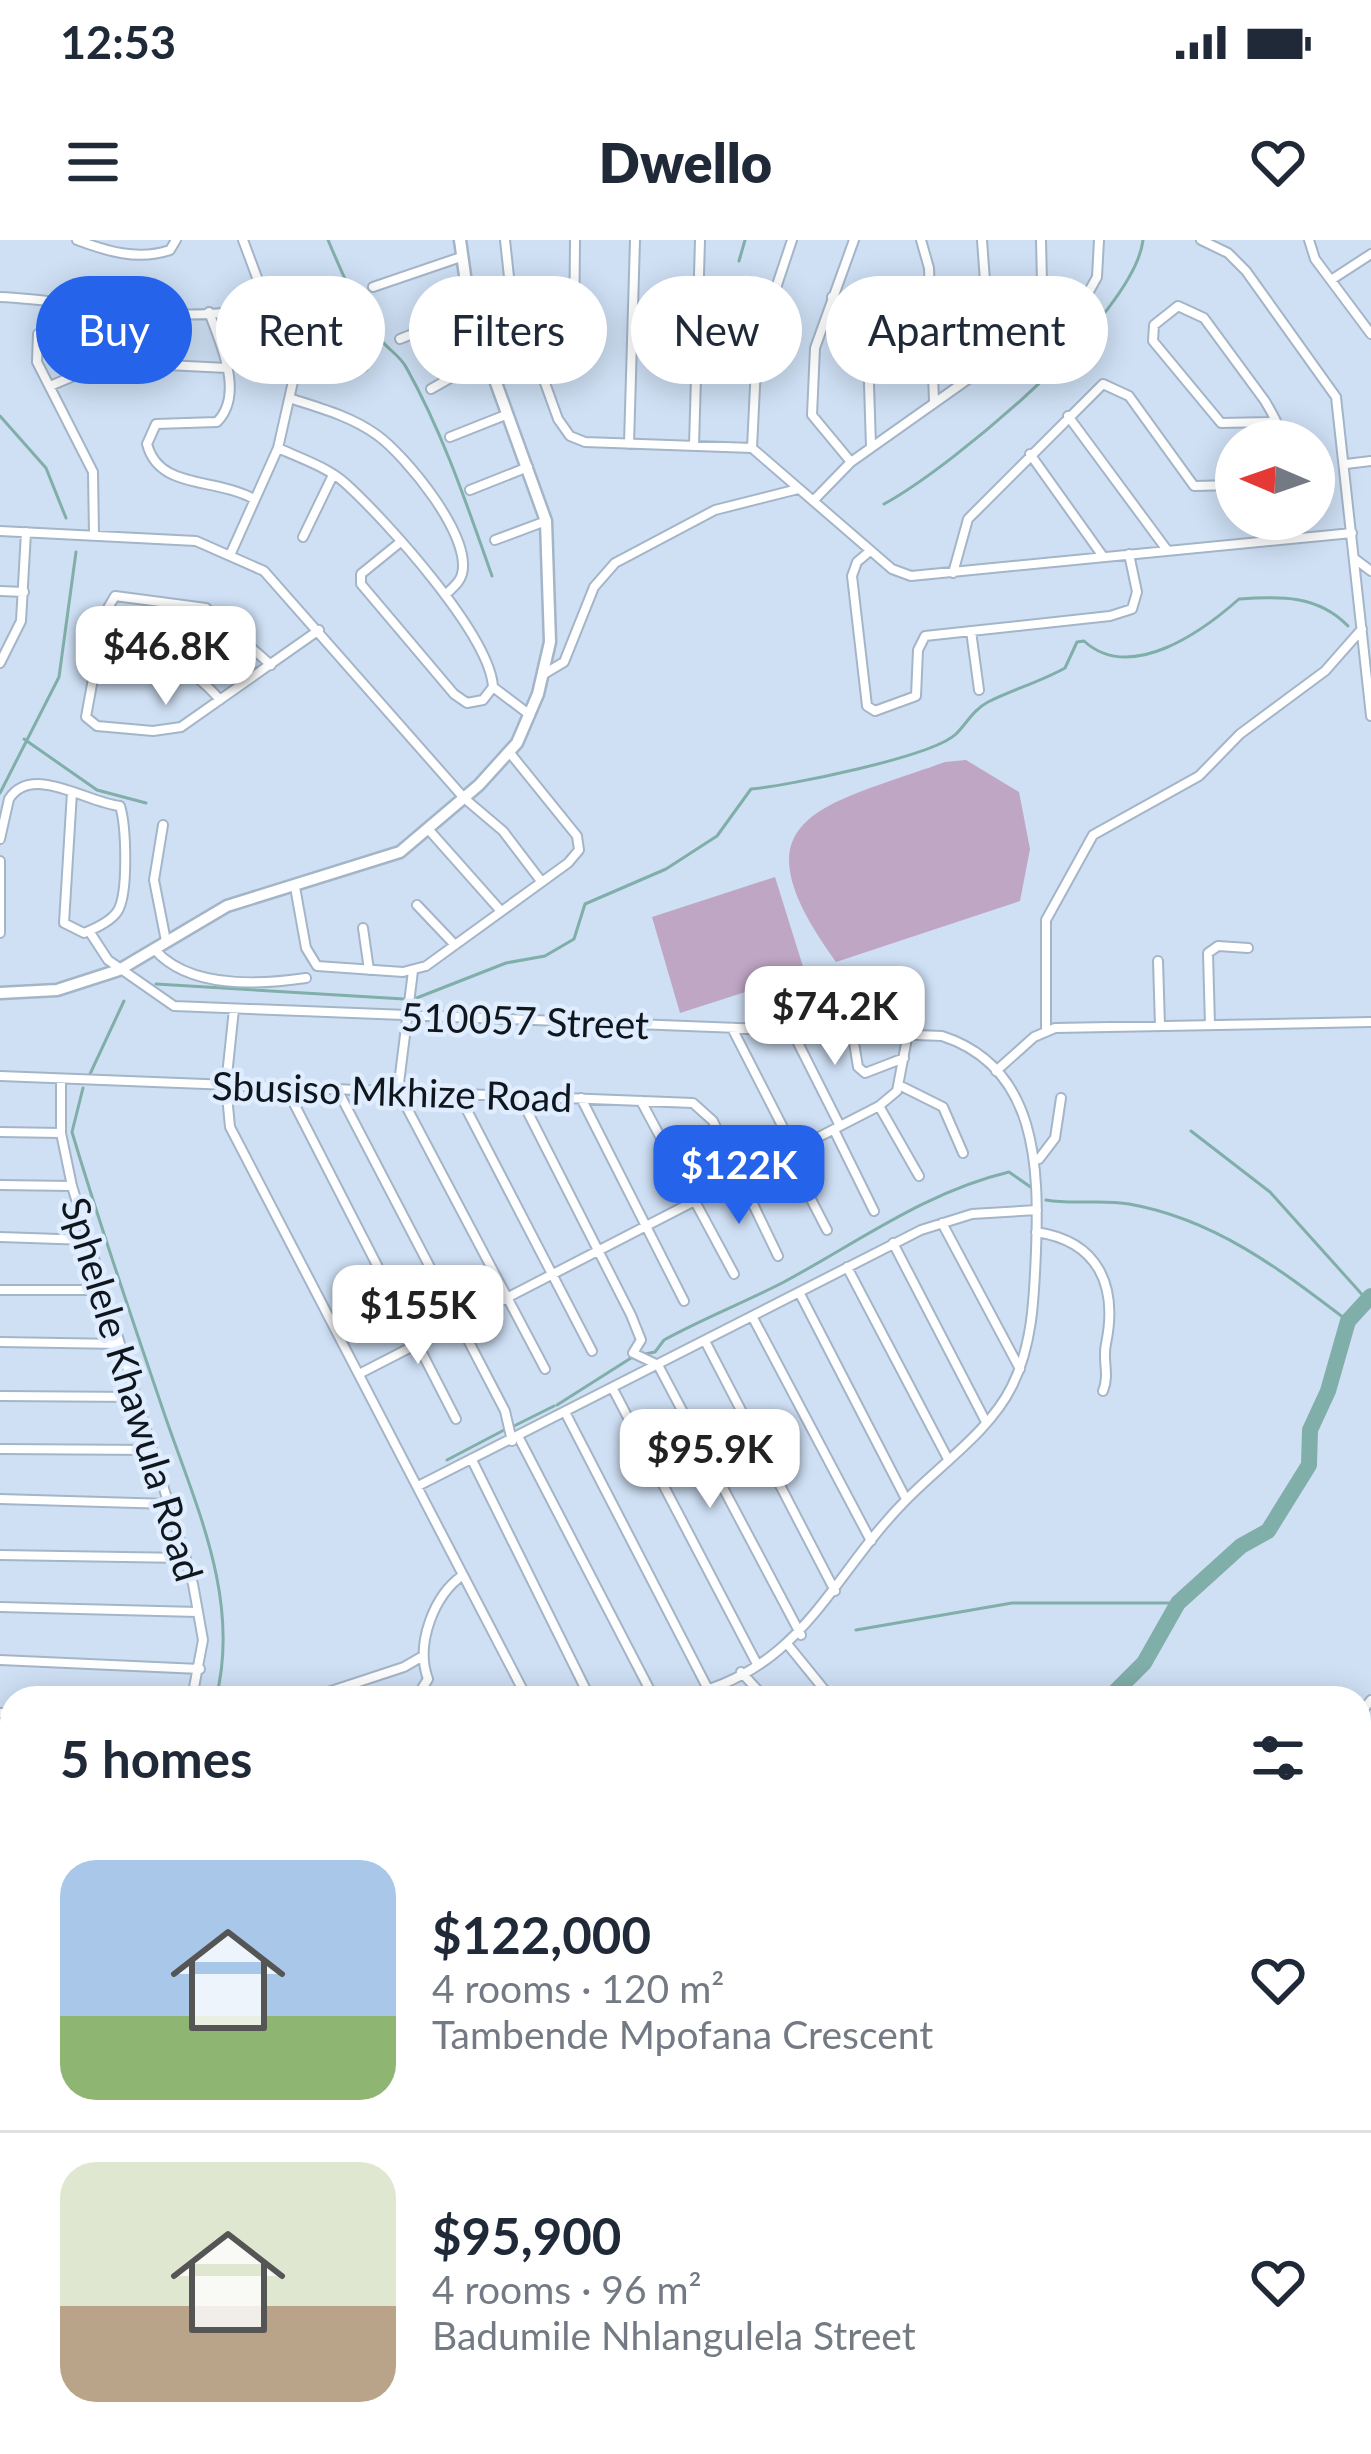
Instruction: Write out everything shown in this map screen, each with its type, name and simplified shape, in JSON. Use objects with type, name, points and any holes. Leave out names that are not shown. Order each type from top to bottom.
[{"type":"street","points":[[77,240],[108,253],[158,254],[170,250],[176,240]]},
{"type":"street","points":[[243,240],[257,276]]},
{"type":"street","points":[[460,240],[464,276]]},
{"type":"street","points":[[505,240],[509,276]]},
{"type":"street","points":[[575,240],[575,276]]},
{"type":"street","points":[[629,444],[635,240]]},
{"type":"street","points":[[694,446],[700,240]]},
{"type":"street","points":[[752,448],[758,345],[792,240]]},
{"type":"street","points":[[840,276],[854,240]]},
{"type":"street","points":[[921,240],[929,268],[934,403]]},
{"type":"street","points":[[982,240],[985,276]]},
{"type":"street","points":[[1041,240],[1041,276]]},
{"type":"street","points":[[1095,276],[1099,240]]},
{"type":"street","points":[[1201,240],[1221,244],[1246,271],[1324,377],[1337,405],[1371,716]]},
{"type":"street","points":[[1309,240],[1311,253],[1371,334]]},
{"type":"street","points":[[1330,280],[1371,254]]},
{"type":"street","points":[[385,283],[461,257]]},
{"type":"street","points":[[0,296],[84,309],[216,311]]},
{"type":"street","points":[[1174,307],[1197,311],[1276,422],[1221,423],[1154,341],[1154,325],[1174,307]]},
{"type":"street","points":[[209,312],[216,334]]},
{"type":"street","points":[[826,315],[815,348],[812,415],[819,431],[851,462]]},
{"type":"street","points":[[400,339],[409,335]]},
{"type":"street","points":[[94,535],[93,472],[50,386],[107,362],[216,367]]},
{"type":"street","points":[[228,384],[229,400],[221,419],[160,422],[152,426],[147,444],[154,466],[165,476],[214,481],[254,499]]},
{"type":"street","points":[[231,553],[278,448],[292,399],[290,384]]},
{"type":"street","points":[[431,389],[440,384]]},
{"type":"street","points":[[0,993],[57,990],[119,970],[227,906],[377,862],[430,830],[510,753],[544,674],[552,624],[546,521],[498,384]]},
{"type":"street","points":[[547,384],[570,436],[585,442],[752,448],[903,574],[1280,540]]},
{"type":"street","points":[[870,384],[871,447]]},
{"type":"street","points":[[813,502],[851,462],[960,384]]},
{"type":"street","points":[[953,573],[963,526],[1098,385],[1115,385],[1129,396],[1193,486],[1215,485]]},
{"type":"street","points":[[292,399],[376,435],[426,487],[446,518],[462,564],[462,576],[445,595]]},
{"type":"street","points":[[450,436],[509,413]]},
{"type":"street","points":[[1068,416],[1167,550]]},
{"type":"street","points":[[278,448],[334,475],[445,595],[476,637],[493,687],[530,715]]},
{"type":"street","points":[[1030,454],[1103,556]]},
{"type":"street","points":[[1346,464],[1371,461]]},
{"type":"street","points":[[470,490],[530,466]]},
{"type":"street","points":[[303,537],[334,475]]},
{"type":"street","points":[[544,674],[561,668],[594,587],[614,563],[715,510],[798,489]]},
{"type":"street","points":[[495,540],[546,521]]},
{"type":"street","points":[[0,531],[182,539],[231,553],[278,584],[542,880]]},
{"type":"street","points":[[0,663],[21,621],[26,532]]},
{"type":"street","points":[[1335,535],[1352,533]]},
{"type":"street","points":[[398,544],[361,574],[361,584],[460,700],[483,700],[493,687]]},
{"type":"street","points":[[870,551],[857,562],[852,576],[869,710],[916,696],[918,650],[925,636],[1127,612],[1137,599],[1130,554]]},
{"type":"street","points":[[1355,559],[1371,571]]},
{"type":"street","points":[[0,591],[24,592]]},
{"type":"street","points":[[272,665],[206,608],[133,595],[111,598],[86,701],[92,725],[174,729],[272,665],[319,630]]},
{"type":"street","points":[[1046,1030],[1046,920],[1094,836],[1199,776],[1240,734],[1324,671],[1362,629]]},
{"type":"street","points":[[970,632],[979,690]]},
{"type":"street","points":[[98,649],[167,658],[192,670],[220,700]]},
{"type":"street","points":[[295,887],[312,962],[325,969],[412,971],[455,945],[573,858],[579,841],[510,753]]},
{"type":"street","points":[[0,839],[15,789],[50,784],[122,810],[119,910],[89,931]]},
{"type":"street","name":"510057 Street","points":[[72,792],[63,918],[73,932],[89,931],[119,970],[175,1006],[908,1034],[954,1040],[996,1071],[1027,1117],[1037,1160],[1033,1307],[1020,1370],[986,1422],[906,1499],[801,1635],[714,1686]]},
{"type":"street","points":[[163,826],[154,880],[166,941]]},
{"type":"street","points":[[430,830],[500,910]]},
{"type":"street","points":[[0,861],[0,933]]},
{"type":"street","points":[[418,905],[455,945]]},
{"type":"street","points":[[363,928],[369,970]]},
{"type":"street","points":[[1210,1025],[1208,953],[1218,946],[1248,948]]},
{"type":"street","points":[[154,949],[172,966],[194,976],[257,984],[306,979]]},
{"type":"street","points":[[1158,961],[1160,1026]]},
{"type":"street","points":[[412,971],[398,1091],[544,1369]]},
{"type":"street","points":[[234,1010],[226,1085],[230,1127],[521,1686]]},
{"type":"street","points":[[996,1071],[1046,1030],[1371,1022]]},
{"type":"street","points":[[731,1027],[827,1230]]},
{"type":"street","points":[[791,1029],[874,1211]]},
{"type":"street","points":[[852,1031],[859,1067],[866,1073],[904,1058]]},
{"type":"street","points":[[359,1374],[879,1106],[899,1085],[908,1034]]},
{"type":"street","name":"Sbusiso Mkhize Road","points":[[0,1076],[640,1100],[701,1107],[738,1178]]},
{"type":"street","name":"Sphelele Khawula Road","points":[[61,1079],[61,1132],[72,1186],[186,1558],[198,1612],[200,1669],[195,1686]]},
{"type":"street","points":[[284,1085],[456,1419]]},
{"type":"street","points":[[899,1085],[944,1107],[963,1153]]},
{"type":"street","points":[[337,1088],[505,1411],[515,1440],[647,1686]]},
{"type":"street","points":[[458,1093],[592,1351]]},
{"type":"street","points":[[519,1095],[641,1340],[633,1353],[658,1366],[801,1635]]},
{"type":"street","points":[[581,1098],[684,1301]]},
{"type":"street","points":[[1037,1160],[1052,1145],[1061,1098]]},
{"type":"street","points":[[640,1100],[734,1274]]},
{"type":"street","points":[[879,1106],[920,1175]]},
{"type":"street","points":[[0,1132],[61,1132]]},
{"type":"street","points":[[738,1178],[778,1256]]},
{"type":"street","points":[[0,1185],[72,1186]]},
{"type":"street","points":[[418,1486],[893,1243],[972,1214],[1037,1210]]},
{"type":"street","points":[[942,1222],[1020,1370]]},
{"type":"street","points":[[1036,1232],[1071,1239],[1099,1268],[1111,1321],[1102,1391]]},
{"type":"street","points":[[0,1238],[88,1240]]},
{"type":"street","points":[[893,1243],[986,1422]]},
{"type":"street","points":[[847,1267],[948,1459]]},
{"type":"street","points":[[0,1290],[103,1290]]},
{"type":"street","points":[[799,1292],[906,1499]]},
{"type":"street","points":[[752,1316],[871,1541]]},
{"type":"street","points":[[705,1341],[835,1591]]},
{"type":"street","points":[[0,1342],[119,1344]]},
{"type":"street","points":[[613,1390],[757,1664]]},
{"type":"street","points":[[0,1396],[136,1396]]},
{"type":"street","points":[[566,1414],[706,1686]]},
{"type":"street","points":[[0,1449],[152,1450]]},
{"type":"street","points":[[472,1460],[584,1686]]},
{"type":"street","points":[[0,1499],[170,1504]]},
{"type":"street","points":[[0,1555],[186,1558]]},
{"type":"street","points":[[423,1686],[428,1678],[423,1656],[444,1590],[464,1575]]},
{"type":"street","points":[[0,1607],[198,1612]]},
{"type":"street","points":[[788,1645],[821,1686]]},
{"type":"street","points":[[346,1686],[423,1656]]},
{"type":"street","points":[[0,1660],[200,1669]]},
{"type":"street","points":[[741,1672],[754,1686]]},
{"type":"shaded area","points":[[966,760],[1019,792],[1030,849],[1020,901],[836,962],[805,913],[791,875],[791,846],[804,824],[860,792],[945,762]]},
{"type":"shaded area","points":[[775,877],[805,973],[680,1013],[652,917]]},
{"type":"waterway","points":[[328,240],[365,317],[404,363],[432,418],[492,576]]},
{"type":"waterway","points":[[739,261],[745,240]]},
{"type":"waterway","points":[[884,504],[952,458],[1036,387],[1108,308],[1132,272],[1143,240]]},
{"type":"waterway","points":[[0,416],[46,468],[66,518]]},
{"type":"waterway","points":[[0,793],[59,677],[76,552]]},
{"type":"waterway","points":[[414,999],[506,963],[545,956],[574,939],[585,904],[666,869],[717,836],[751,789],[858,769],[942,743],[988,702],[1065,668],[1077,642],[1123,657],[1144,655],[1187,637],[1239,599],[1254,598],[1311,603],[1348,626]]},
{"type":"waterway","points":[[24,739],[97,790],[146,803]]},
{"type":"waterway","points":[[156,984],[404,999]]},
{"type":"waterway","points":[[90,1074],[124,1001]]},
{"type":"waterway","points":[[83,1088],[72,1132],[210,1548],[223,1622],[218,1686]]},
{"type":"waterway","points":[[1191,1131],[1270,1192],[1367,1300]]},
{"type":"waterway","points":[[640,1355],[655,1352],[664,1340],[782,1283],[949,1192],[1009,1172],[1032,1188]]},
{"type":"waterway","points":[[1046,1200],[1129,1204],[1190,1221],[1246,1249],[1348,1321]]},
{"type":"waterway","points":[[1121,1686],[1144,1663],[1178,1603],[1241,1546],[1268,1531],[1309,1465],[1310,1430],[1328,1391],[1348,1321],[1371,1296]]},
{"type":"waterway","points":[[557,1405],[631,1358]]},
{"type":"waterway","points":[[512,1427],[554,1406]]},
{"type":"waterway","points":[[447,1460],[506,1429]]},
{"type":"waterway","points":[[856,1630],[1012,1603],[1178,1603]]}]
